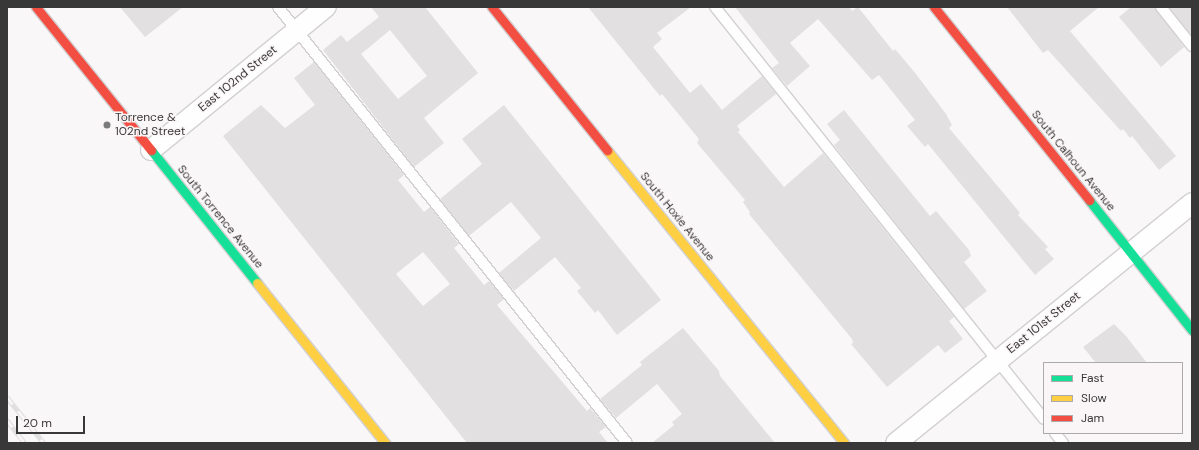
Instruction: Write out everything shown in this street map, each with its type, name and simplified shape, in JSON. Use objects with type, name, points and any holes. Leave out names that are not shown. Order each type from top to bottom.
[{"type":"street","name":"South Torrence Avenue","points":[[36,7],[386,443]]},
{"type":"street","name":"East 102nd Street","points":[[151,150],[326,7]]},
{"type":"street","name":"South Hoxie Avenue","points":[[492,7],[844,443]]},
{"type":"street","name":"South Calhoun Avenue","points":[[934,7],[1192,330]]},
{"type":"street","name":"East 101st Street","points":[[896,443],[1192,203]]},
{"type":"lane","points":[[278,7],[627,443]]},
{"type":"lane","points":[[715,7],[1043,418]]},
{"type":"lane","points":[[1161,7],[1192,46]]},
{"type":"lane","points":[[1056,434],[1063,443]]},
{"type":"building","points":[[120,7],[183,7],[145,37]]},
{"type":"building","points":[[371,7],[425,7],[478,73],[424,118],[444,143],[414,167],[323,50],[341,35],[347,42],[379,17]],"holes":[[[390,30],[427,76],[398,99],[361,54]]]},
{"type":"building","points":[[588,7],[691,7],[657,33],[662,39],[653,47],[690,93],[701,84],[722,110],[762,76],[776,94],[737,126],[740,130],[738,132],[784,187],[823,153],[954,317],[949,321],[963,339],[945,353],[938,345],[887,387],[851,344],[853,343],[852,339],[749,214],[750,212],[743,202],[745,200],[697,143],[699,139],[662,94],[660,96]]},
{"type":"building","points":[[735,7],[849,7],[852,11],[858,7],[893,51],[895,49],[916,74],[946,114],[952,125],[949,128],[1020,213],[1018,215],[1048,247],[1045,249],[1054,259],[1035,275],[928,144],[925,147],[907,126],[915,120],[879,75],[872,80],[818,19],[790,43],[810,66],[787,86],[772,68],[779,63]]},
{"type":"building","points":[[1007,7],[1099,7],[1070,31],[1176,156],[1159,170],[1132,136],[1130,138],[1123,129],[1121,131],[1048,50],[1043,53]]},
{"type":"building","points":[[1131,7],[1155,7],[1184,47],[1161,67],[1119,17]]},
{"type":"building","points":[[1169,7],[1192,7],[1192,36]]},
{"type":"building","points":[[314,62],[404,175],[398,180],[424,212],[430,207],[459,244],[454,248],[484,285],[489,281],[504,299],[497,305],[587,411],[590,408],[606,427],[599,432],[608,443],[467,443],[223,136],[261,105],[285,128],[315,105],[294,78]],"holes":[[[423,252],[450,284],[423,306],[396,274]]]},
{"type":"building","points":[[504,105],[661,300],[617,335],[598,310],[595,313],[577,291],[581,288],[555,257],[514,291],[499,273],[541,238],[511,202],[469,236],[440,199],[482,164],[462,139]]},
{"type":"building","points":[[844,110],[930,216],[936,211],[969,250],[971,256],[964,262],[987,291],[964,309],[834,145],[840,140],[827,124]]},
{"type":"building","points":[[1114,324],[1126,336],[1146,362],[1095,362],[1083,347]]},
{"type":"building","points":[[683,328],[719,371],[720,376],[775,443],[652,443],[674,425],[672,422],[682,414],[657,384],[616,418],[600,399],[642,365],[640,362]]},
{"type":"railway","points":[[7,397],[44,443]]},
{"type":"railway","points":[[7,420],[25,443]]},
{"type":"traffic: fast","points":[[151,150],[257,283]]},
{"type":"traffic: fast","points":[[1089,200],[1192,330]]},
{"type":"traffic: slow","points":[[607,150],[844,443]]},
{"type":"traffic: slow","points":[[257,283],[385,443]]},
{"type":"traffic: jam","points":[[36,7],[151,150]]},
{"type":"traffic: jam","points":[[492,7],[607,150]]},
{"type":"traffic: jam","points":[[934,7],[1089,200]]},
{"type":"place","name":"Torrence & 102nd Street","points":[[107,125]]}]
